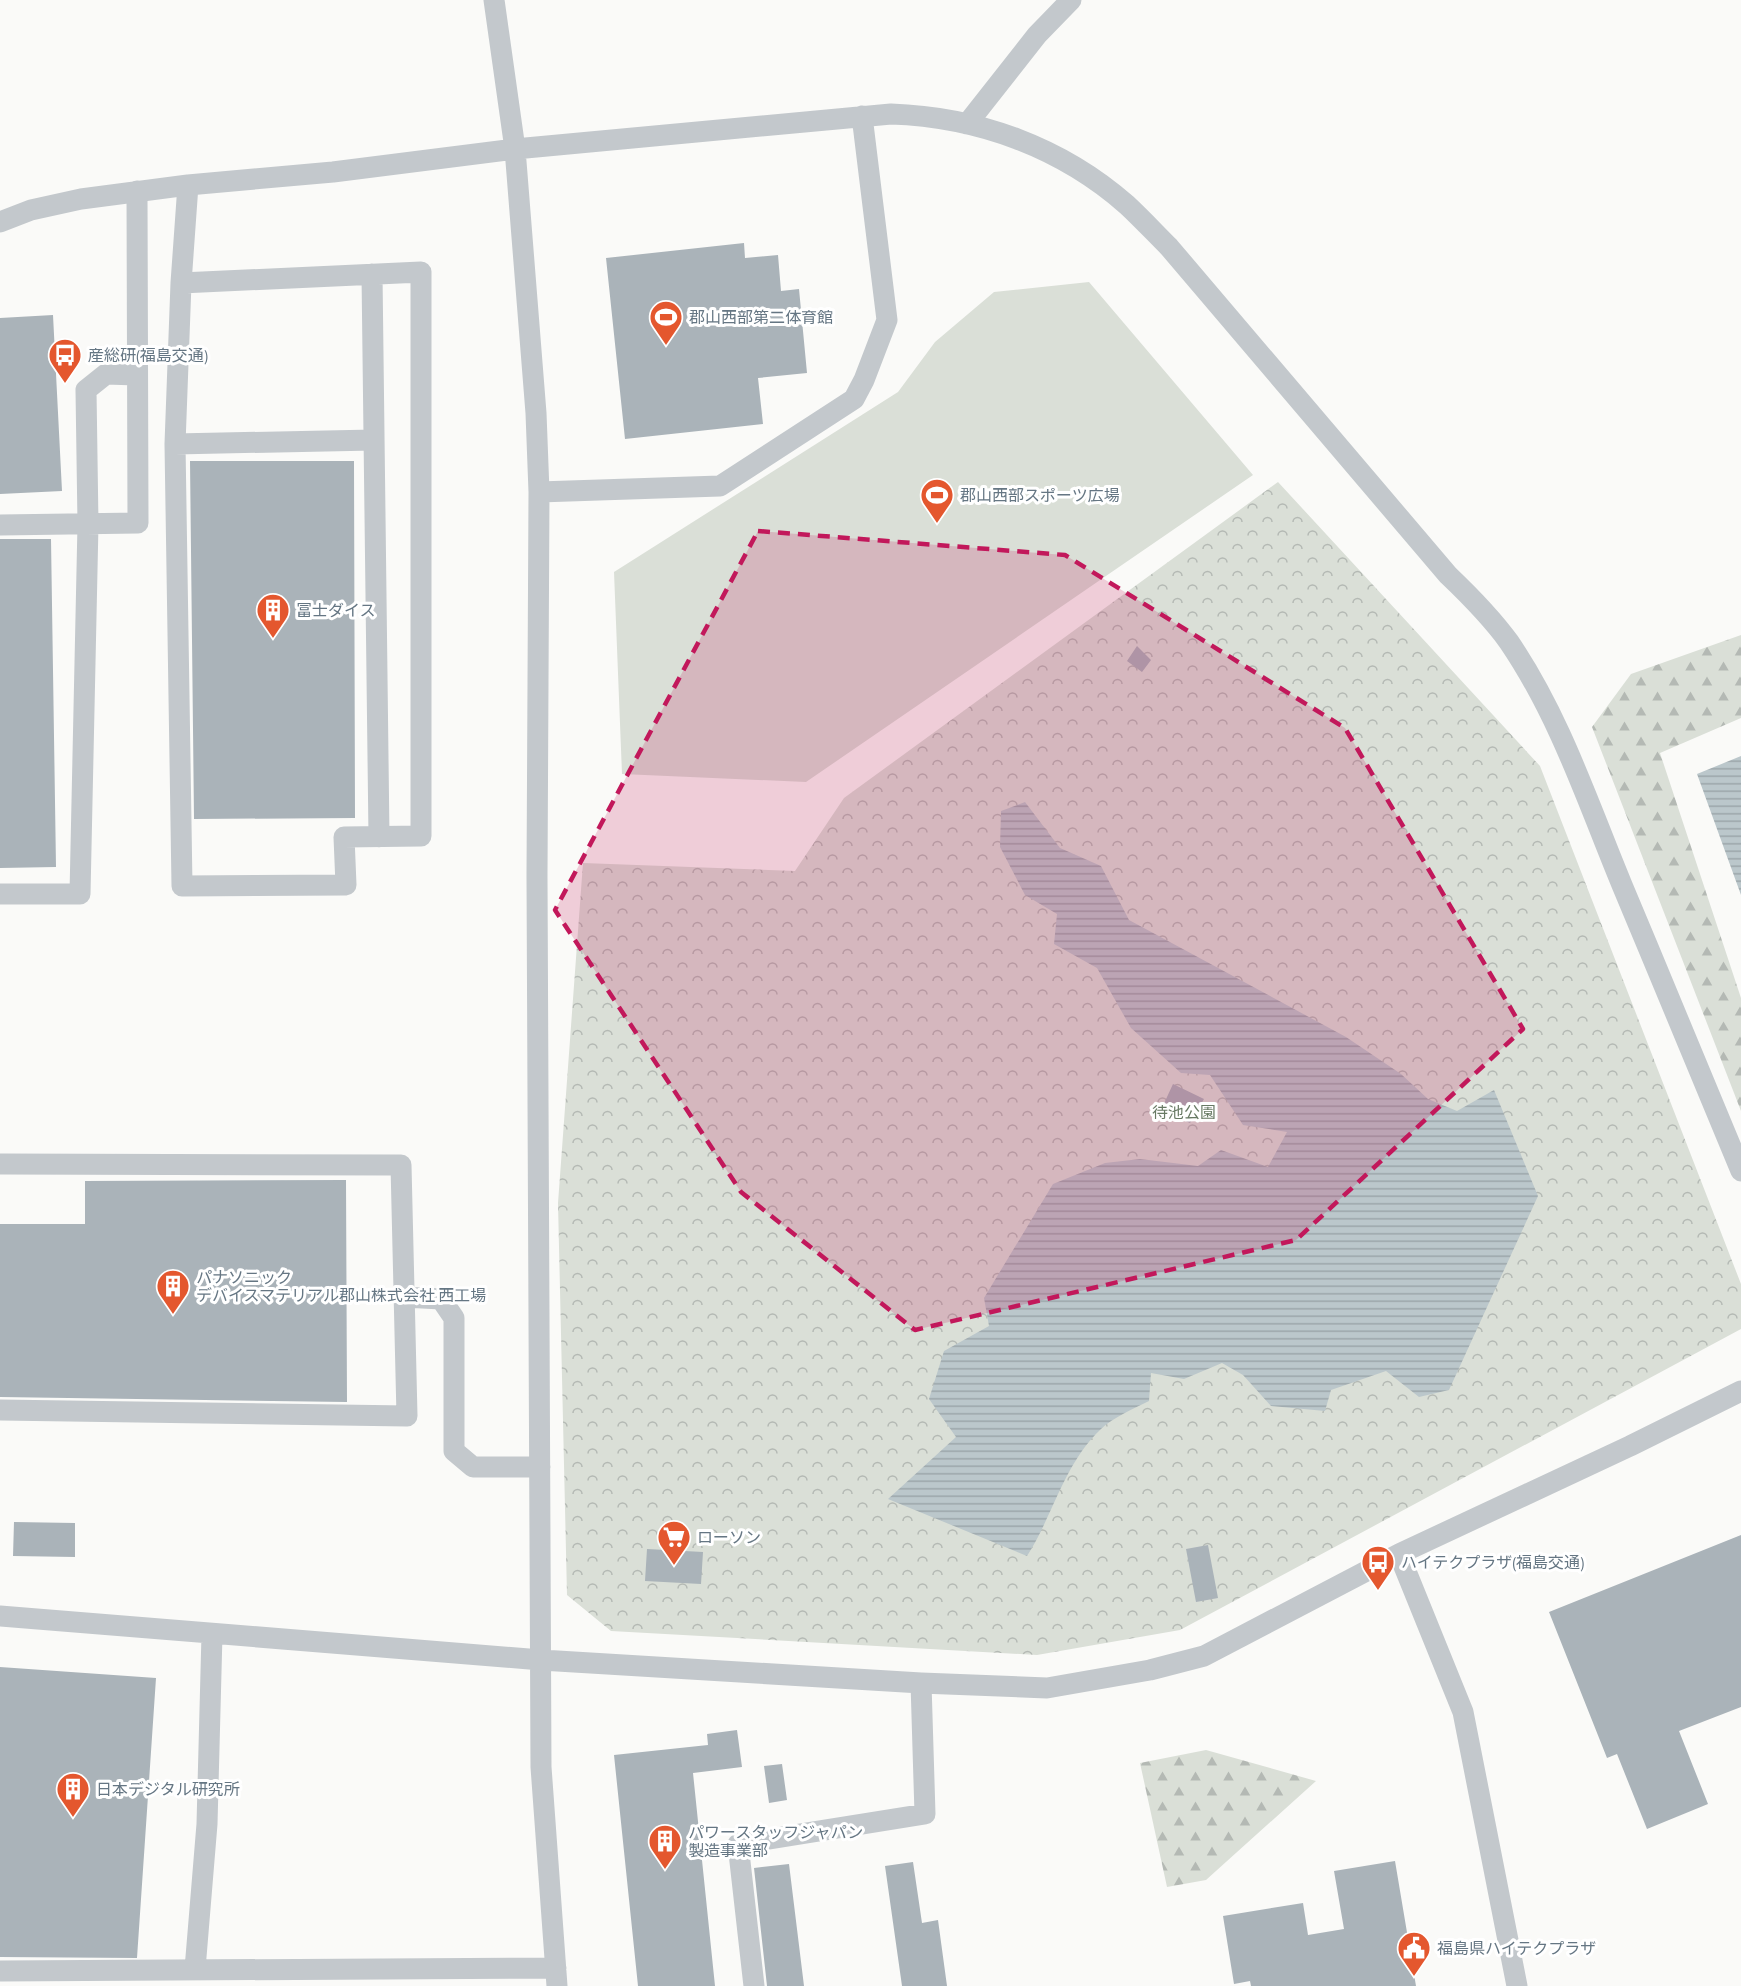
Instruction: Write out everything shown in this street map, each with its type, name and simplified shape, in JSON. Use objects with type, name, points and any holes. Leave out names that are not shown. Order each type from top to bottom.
[{"type":"street","points":[[0,1971],[195,1970],[557,1977],[541,1767],[537,413],[515,149],[494,0]]},
{"type":"street","points":[[967,124],[1036,35],[1071,0]]},
{"type":"street","points":[[1,216],[71,201],[188,185],[333,172],[515,149],[862,116],[921,115],[967,124],[1025,141],[1058,156],[1126,204],[1169,247],[1448,575],[1477,603],[1508,642],[1543,700],[1567,747],[1741,1171]]},
{"type":"street","points":[[539,492],[720,486],[854,399],[864,381],[887,320],[862,116]]},
{"type":"street","points":[[181,284],[421,272],[421,836],[344,837],[346,885],[182,886],[175,444],[181,284],[188,185]]},
{"type":"street","points":[[0,525],[138,523],[137,191]]},
{"type":"street","points":[[372,274],[379,837]]},
{"type":"street","points":[[0,894],[80,894],[88,524],[86,390],[106,374],[137,375]]},
{"type":"street","points":[[175,444],[374,440]]},
{"type":"street","points":[[0,1164],[401,1165],[407,1416],[0,1410]]},
{"type":"street","points":[[404,1297],[441,1299],[454,1318],[453,1451],[473,1467],[540,1467]]},
{"type":"street","points":[[0,1616],[541,1660],[921,1683],[1047,1688],[1150,1670],[1204,1656],[1399,1554],[1630,1446],[1741,1391]]},
{"type":"street","points":[[1399,1554],[1463,1712],[1517,1986]]},
{"type":"street","points":[[195,1970],[207,1824],[212,1634]]},
{"type":"street","points":[[754,1986],[738,1844],[925,1814],[921,1683]]},
{"type":"highlighted area","points":[[758,531],[1065,555],[1345,728],[1523,1029],[1296,1240],[915,1330],[741,1192],[555,910]]},
{"type":"green space","name":"郡山西部スポーツ広場","points":[[1089,282],[1253,475],[806,782],[622,774],[614,572],[898,392],[935,342],[994,292]]},
{"type":"green space","name":"待池公園","points":[[1278,482],[1540,766],[1741,1284],[1741,1329],[1180,1630],[1037,1655],[611,1631],[567,1595],[558,1203],[583,863],[795,871],[844,798]]},
{"type":"green space","points":[[1741,635],[1741,718],[1660,753],[1741,998],[1741,1111],[1592,727],[1631,674]]},
{"type":"green space","points":[[1206,1750],[1316,1781],[1206,1880],[1167,1887],[1140,1763]]},
{"type":"shaded area","points":[[1741,756],[1741,895],[1697,774]]},
{"type":"shaded area","points":[[1025,802],[1060,848],[1101,866],[1129,920],[1346,1037],[1401,1074],[1428,1099],[1457,1111],[1494,1090],[1538,1196],[1449,1390],[1419,1397],[1386,1371],[1331,1390],[1325,1411],[1271,1406],[1243,1375],[1222,1363],[1184,1379],[1151,1373],[1149,1401],[1111,1421],[1088,1443],[1068,1474],[1027,1556],[888,1499],[956,1437],[929,1399],[944,1351],[989,1326],[984,1298],[1053,1184],[1105,1163],[1140,1159],[1198,1166],[1221,1150],[1268,1167],[1287,1132],[1243,1125],[1210,1075],[1181,1073],[1131,1028],[1097,968],[1054,944],[1057,914],[1025,895],[1000,847],[1001,811]]},
{"type":"building","points":[[744,243],[745,258],[778,255],[781,291],[799,289],[807,373],[758,378],[763,424],[625,439],[606,258]]},
{"type":"building","points":[[53,315],[62,491],[0,494],[0,318]]},
{"type":"building","name":"冨士ダイス","points":[[190,461],[354,461],[355,818],[194,819]]},
{"type":"building","points":[[0,539],[51,539],[56,867],[0,868]]},
{"type":"building","points":[[1137,646],[1151,660],[1142,672],[1127,661]]},
{"type":"building","points":[[1173,1084],[1204,1099],[1190,1123],[1161,1110]]},
{"type":"building","name":"パナソニック デバイスマテリアル郡山株式会社 西工場","points":[[346,1180],[347,1402],[0,1397],[0,1224],[85,1224],[85,1181]]},
{"type":"building","points":[[14,1522],[75,1523],[75,1557],[13,1556]]},
{"type":"building","points":[[1741,1535],[1741,1707],[1679,1731],[1708,1804],[1647,1829],[1617,1754],[1607,1758],[1549,1612]]},
{"type":"building","points":[[1208,1545],[1218,1598],[1196,1602],[1186,1549]]},
{"type":"building","name":"ローソン","points":[[647,1549],[703,1552],[701,1584],[645,1581]]},
{"type":"building","name":"日本デジタル研究所","points":[[0,1667],[156,1678],[137,1958],[0,1957]]},
{"type":"building","name":"パワースタッフジャパン 製造事業部","points":[[737,1730],[742,1767],[693,1773],[715,1986],[638,1986],[614,1755],[708,1745],[707,1734]]},
{"type":"building","points":[[782,1764],[787,1800],[769,1803],[764,1766]]},
{"type":"building","points":[[1395,1861],[1416,1986],[1251,1986],[1250,1981],[1234,1984],[1223,1916],[1303,1903],[1308,1935],[1344,1929],[1334,1871]]},
{"type":"building","points":[[913,1862],[922,1923],[938,1920],[947,1986],[902,1986],[885,1866]]},
{"type":"building","points":[[789,1864],[804,1986],[767,1986],[754,1868]]},
{"type":"place","name":"郡山西部第二体育館","points":[[666,346]]},
{"type":"place","name":"産総研(福島交通)","points":[[65,384]]},
{"type":"place","name":"郡山西部スポーツ広場","points":[[937,524]]},
{"type":"place","name":"冨士ダイス","points":[[273,639]]},
{"type":"place","name":"パナソニック デバイスマテリアル郡山株式会社 西工場","points":[[173,1315]]},
{"type":"place","name":"ローソン","points":[[674,1566]]},
{"type":"place","name":"ハイテクプラザ(福島交通)","points":[[1378,1591]]},
{"type":"place","name":"日本デジタル研究所","points":[[73,1818]]},
{"type":"place","name":"パワースタッフジャパン 製造事業部","points":[[665,1870]]},
{"type":"place","name":"福島県ハイテクプラザ","points":[[1414,1977]]}]
